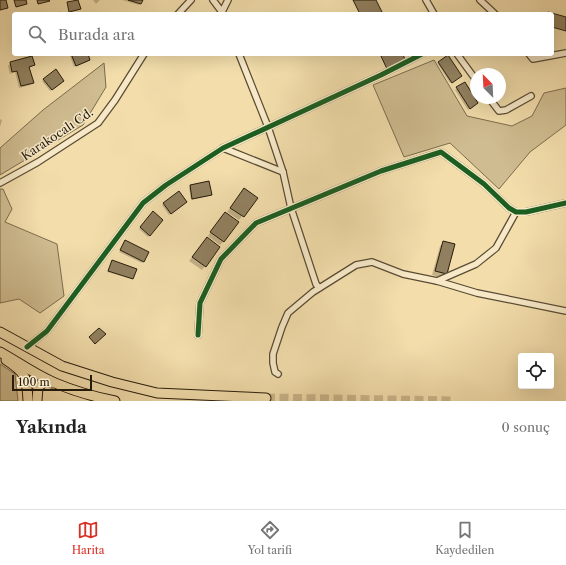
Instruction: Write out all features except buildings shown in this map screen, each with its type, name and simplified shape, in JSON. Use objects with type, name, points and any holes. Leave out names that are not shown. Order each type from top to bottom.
[{"type":"main road","points":[[0,332],[62,366],[112,382],[157,393],[266,398]]},
{"type":"main road","points":[[0,354],[56,383],[101,398],[115,401]]},
{"type":"main road","points":[[0,354],[22,372],[26,378],[28,386],[28,401]]},
{"type":"main road","points":[[37,401],[38,387],[45,381],[56,383]]},
{"type":"street","points":[[180,12],[190,0]]},
{"type":"street","points":[[213,0],[222,12]]},
{"type":"street","points":[[223,12],[228,0]]},
{"type":"street","points":[[426,0],[433,12]]},
{"type":"street","points":[[480,0],[491,12]]},
{"type":"street","points":[[554,55],[566,53]]},
{"type":"street","name":"Karakocalı Cd.","points":[[0,184],[38,162],[98,123],[115,100],[143,56]]},
{"type":"street","points":[[240,56],[268,127],[283,172],[291,208],[316,284],[319,288]]},
{"type":"street","points":[[27,347],[47,330],[144,203],[166,185],[223,148],[418,56]]},
{"type":"street","points":[[458,56],[470,72]]},
{"type":"street","points":[[531,56],[533,59],[550,56]]},
{"type":"street","points":[[494,104],[499,111],[506,110],[531,96]]},
{"type":"street","points":[[223,148],[283,172]]},
{"type":"street","points":[[198,335],[200,303],[221,259],[256,223],[334,192],[381,171],[441,152],[484,184],[509,208],[516,212],[526,212],[566,203]]},
{"type":"street","points":[[437,281],[476,264],[496,248],[516,212]]},
{"type":"street","points":[[278,374],[275,372],[272,364],[273,354],[288,313],[319,288],[356,265],[372,262],[403,274],[566,311]]},
{"type":"shaded area","points":[[434,60],[467,116],[512,126],[532,116],[544,93],[566,88],[566,125],[530,152],[499,189],[450,143],[404,157],[373,85]]},
{"type":"shaded area","points":[[104,63],[106,87],[83,125],[0,175],[0,148],[43,110]]},
{"type":"shaded area","points":[[0,189],[3,189],[12,209],[5,222],[57,244],[64,296],[40,313],[19,299],[0,303]]},
{"type":"shaded area","points":[[0,364],[15,374],[18,401],[0,401]]},
{"type":"tunnel","points":[[266,398],[455,401]]},
{"type":"cycle path","points":[[27,347],[47,331],[143,203],[166,185],[223,148],[381,75],[418,56]]},
{"type":"cycle path","points":[[198,335],[200,303],[221,259],[256,223],[381,171],[441,152],[484,184],[509,208],[516,212],[526,212],[566,203]]}]
